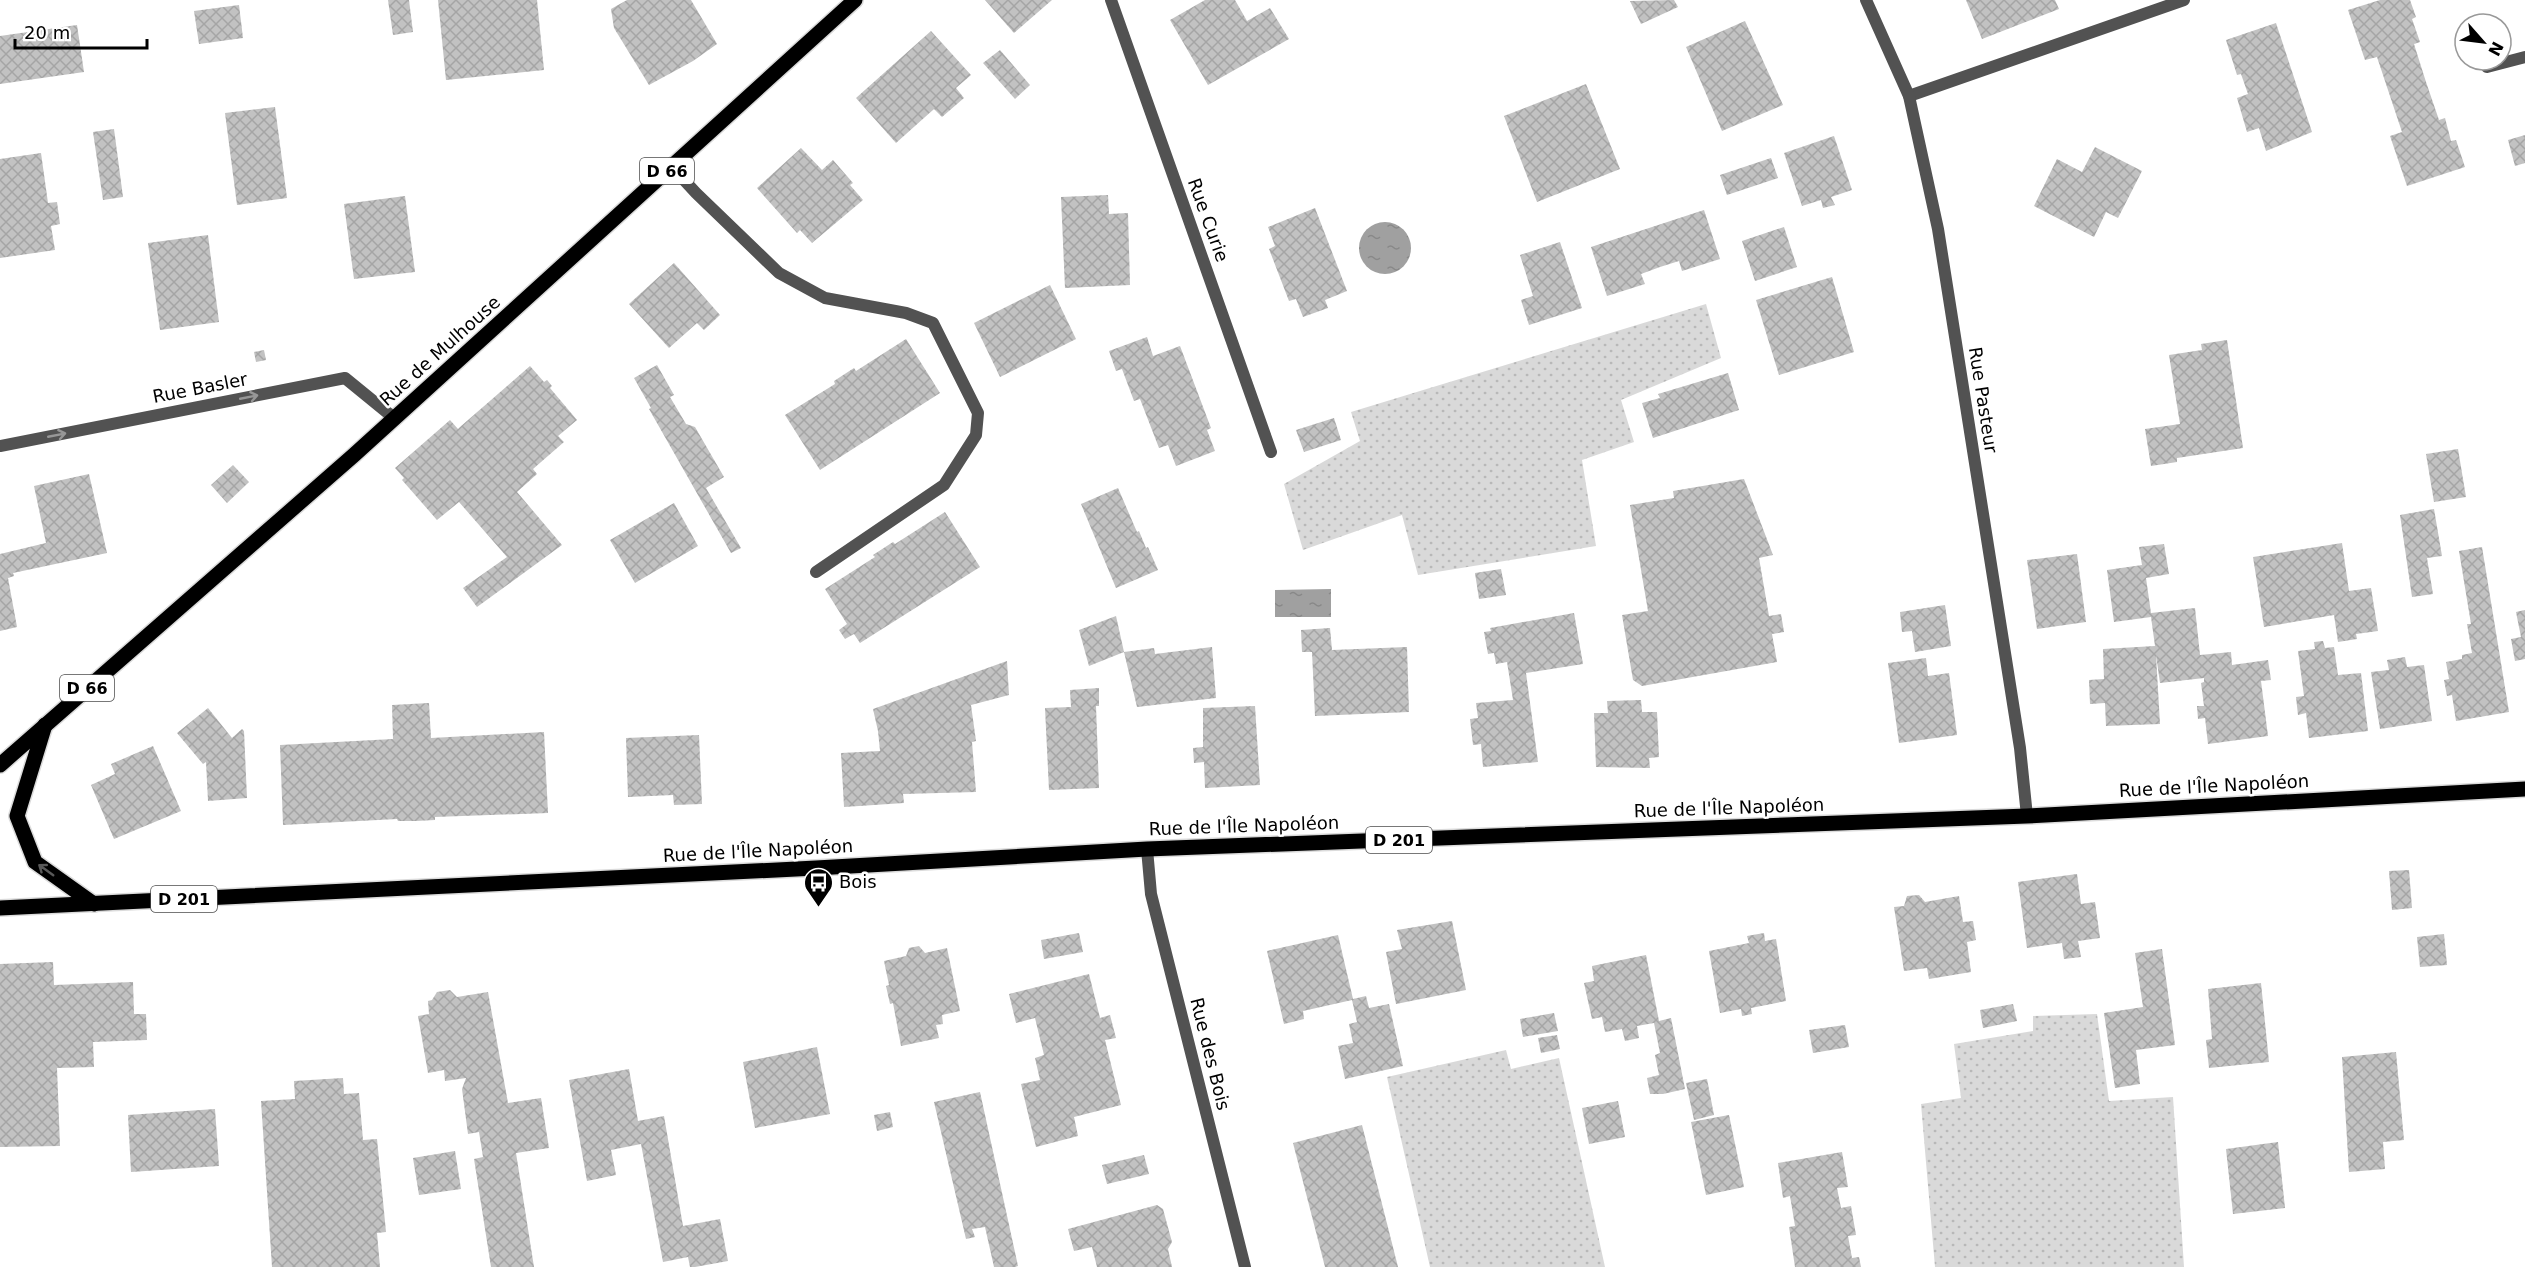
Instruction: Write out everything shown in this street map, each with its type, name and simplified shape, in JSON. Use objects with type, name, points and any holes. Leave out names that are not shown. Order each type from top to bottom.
[{"type":"main road","name":"Rue de Mulhouse","points":[[0,765],[394,418],[855,0]]},
{"type":"main road","points":[[45,725],[17,816],[35,862],[94,904]]},
{"type":"main road","name":"Rue de l'Île Napoléon","points":[[0,908],[828,868],[1147,849],[2027,816],[2525,789]]},
{"type":"street","name":"Rue Curie","points":[[1111,0],[1271,452]]},
{"type":"street","name":"Rue Pasteur","points":[[1866,0],[1909,96],[1940,241],[2018,736],[2027,816]]},
{"type":"street","points":[[1909,96],[2184,0]]},
{"type":"street","points":[[672,167],[696,194],[779,273],[825,298],[906,313],[933,323],[978,413],[976,435],[944,484],[816,572]]},
{"type":"street","name":"Rue Basler","points":[[0,446],[345,378],[394,418]]},
{"type":"street","name":"Rue des Bois","points":[[1147,849],[1151,894],[1245,1267]]},
{"type":"shaded area","points":[[1706,304],[1721,358],[1621,400],[1634,442],[1582,460],[1596,546],[1418,575],[1402,515],[1303,550],[1284,484],[1360,441],[1351,412]]},
{"type":"shaded area","points":[[2097,1014],[2109,1101],[2173,1097],[2184,1267],[1935,1267],[1921,1104],[1961,1098],[1954,1044],[2033,1031],[2033,1016]]},
{"type":"shaded area","points":[[1506,1050],[1511,1069],[1559,1058],[1605,1267],[1430,1267],[1387,1077]]},
{"type":"water","points":[[1385,222],[1395,224],[1403,230],[1409,238],[1411,248],[1409,258],[1403,266],[1395,272],[1385,274],[1375,272],[1367,266],[1361,258],[1359,248],[1361,238],[1367,230],[1375,224]]},
{"type":"water","points":[[1331,589],[1331,617],[1275,617],[1275,590]]},
{"type":"building","points":[[388,0],[409,0],[413,32],[393,35]]},
{"type":"building","points":[[438,0],[537,0],[544,70],[446,80]]},
{"type":"building","points":[[627,0],[691,0],[717,44],[693,61],[649,85],[614,28],[611,9]]},
{"type":"building","points":[[985,0],[1052,0],[1014,33]]},
{"type":"building","points":[[1205,0],[1235,0],[1247,21],[1270,8],[1289,39],[1208,85],[1170,20]]},
{"type":"building","points":[[1674,0],[1678,7],[1641,24],[1630,1]]},
{"type":"building","points":[[1966,0],[2055,0],[2059,9],[1982,39]]},
{"type":"building","points":[[2380,0],[2410,0],[2416,17],[2412,19],[2420,42],[2414,44],[2426,82],[2439,120],[2445,118],[2451,141],[2456,140],[2465,167],[2407,186],[2390,136],[2402,132],[2377,57],[2365,60],[2348,10]]},
{"type":"building","points":[[239,5],[243,38],[199,44],[194,11]]},
{"type":"building","points":[[1745,21],[1783,105],[1722,131],[1686,47]]},
{"type":"building","points":[[2276,23],[2312,132],[2266,151],[2259,128],[2247,132],[2237,98],[2248,94],[2241,74],[2237,75],[2226,40]]},
{"type":"building","points":[[77,25],[84,72],[0,84],[0,36]]},
{"type":"building","points":[[931,31],[971,75],[956,88],[964,98],[942,117],[934,109],[896,143],[856,98]]},
{"type":"building","points":[[1000,50],[1030,85],[1015,99],[983,63]]},
{"type":"building","points":[[1586,84],[1620,169],[1537,202],[1504,116]]},
{"type":"building","points":[[275,107],[287,198],[237,205],[225,113]]},
{"type":"building","points":[[114,129],[123,197],[103,200],[93,132]]},
{"type":"building","points":[[2525,135],[2525,163],[2515,166],[2508,140]]},
{"type":"building","points":[[1834,136],[1852,190],[1831,197],[1835,205],[1823,208],[1821,200],[1802,206],[1784,153]]},
{"type":"building","points":[[2095,147],[2142,171],[2118,218],[2106,212],[2094,237],[2034,206],[2057,159],[2082,172]]},
{"type":"building","points":[[801,148],[822,170],[833,160],[853,183],[850,185],[863,200],[812,243],[800,230],[797,233],[757,188]]},
{"type":"building","points":[[41,153],[48,203],[57,202],[60,224],[51,226],[55,250],[0,258],[0,159]]},
{"type":"building","points":[[1771,158],[1778,178],[1727,195],[1720,175]]},
{"type":"building","points":[[1108,195],[1109,214],[1128,213],[1130,285],[1065,288],[1061,197]]},
{"type":"building","points":[[405,196],[415,272],[354,279],[344,204]]},
{"type":"building","points":[[1315,208],[1347,291],[1325,300],[1328,308],[1303,317],[1296,299],[1289,301],[1269,249],[1275,246],[1268,227]]},
{"type":"building","points":[[1704,210],[1720,259],[1682,271],[1679,261],[1660,267],[1641,274],[1645,284],[1607,296],[1591,247]]},
{"type":"building","points":[[1784,227],[1797,267],[1755,281],[1742,241]]},
{"type":"building","points":[[208,235],[219,322],[160,330],[148,243]]},
{"type":"building","points":[[1560,242],[1582,308],[1529,325],[1521,300],[1533,296],[1520,255]]},
{"type":"building","points":[[674,263],[720,315],[704,330],[697,323],[669,348],[629,304]]},
{"type":"building","points":[[1832,277],[1854,352],[1779,375],[1756,300]]},
{"type":"building","points":[[1050,285],[1076,339],[1000,377],[974,323]]},
{"type":"building","points":[[1147,337],[1153,356],[1180,346],[1211,428],[1207,430],[1215,451],[1176,466],[1168,445],[1159,448],[1140,399],[1134,401],[1122,369],[1116,371],[1109,351]]},
{"type":"building","points":[[906,339],[940,393],[820,470],[785,415],[835,384],[834,381],[854,368],[856,371]]},
{"type":"building","points":[[2227,340],[2243,448],[2177,458],[2177,462],[2151,466],[2145,429],[2180,424],[2169,355],[2202,350],[2201,344]]},
{"type":"building","points":[[264,350],[266,360],[256,362],[254,352]]},
{"type":"building","points":[[657,365],[674,395],[670,397],[686,424],[695,427],[724,477],[706,488],[741,548],[731,553],[649,409],[651,408],[634,378]]},
{"type":"building","points":[[530,366],[544,382],[547,380],[552,386],[550,388],[577,420],[558,436],[564,442],[533,469],[537,474],[517,492],[562,545],[477,607],[463,588],[507,557],[459,502],[437,520],[402,480],[404,478],[395,468],[450,420],[458,429]]},
{"type":"building","points":[[1728,373],[1739,410],[1653,438],[1642,403],[1660,398],[1658,394]]},
{"type":"building","points":[[1334,418],[1341,440],[1304,452],[1296,430]]},
{"type":"building","points":[[2458,449],[2466,497],[2434,502],[2426,454]]},
{"type":"building","points":[[233,465],[249,482],[227,503],[211,485]]},
{"type":"building","points":[[89,474],[107,553],[13,573],[14,576],[8,578],[17,627],[0,631],[0,554],[46,543],[34,486]]},
{"type":"building","points":[[1744,479],[1773,555],[1759,558],[1769,616],[1781,614],[1784,632],[1772,634],[1777,662],[1642,686],[1633,680],[1622,615],[1648,611],[1630,505],[1674,498],[1673,491]]},
{"type":"building","points":[[1118,488],[1137,532],[1139,531],[1146,548],[1148,547],[1158,570],[1116,588],[1081,504]]},
{"type":"building","points":[[674,503],[698,546],[635,583],[610,540]]},
{"type":"building","points":[[2434,509],[2442,556],[2427,558],[2433,594],[2412,597],[2400,515]]},
{"type":"building","points":[[945,512],[980,567],[860,643],[854,634],[845,639],[839,630],[847,624],[825,589],[875,557],[873,555],[893,542],[895,544]]},
{"type":"building","points":[[2342,543],[2349,591],[2371,588],[2378,631],[2356,634],[2357,639],[2338,642],[2334,615],[2264,627],[2253,557]]},
{"type":"building","points":[[2164,544],[2169,574],[2146,578],[2151,613],[2195,608],[2200,655],[2231,652],[2232,665],[2268,660],[2271,680],[2261,681],[2268,736],[2208,744],[2205,718],[2198,719],[2197,706],[2204,706],[2201,683],[2204,682],[2204,678],[2160,683],[2156,655],[2160,724],[2106,726],[2105,703],[2090,704],[2089,680],[2104,679],[2103,649],[2155,646],[2151,617],[2114,622],[2107,570],[2142,565],[2139,547]]},
{"type":"building","points":[[2482,547],[2509,712],[2456,721],[2452,695],[2447,696],[2444,680],[2449,679],[2446,662],[2462,659],[2462,655],[2472,653],[2467,624],[2471,624],[2459,551]]},
{"type":"building","points":[[2077,554],[2086,622],[2037,629],[2027,560]]},
{"type":"building","points":[[1501,569],[1506,595],[1479,599],[1475,573]]},
{"type":"building","points":[[1945,605],[1951,646],[1915,652],[1912,631],[1902,632],[1900,612]]},
{"type":"building","points":[[2525,610],[2525,659],[2515,661],[2511,639],[2521,637],[2516,612]]},
{"type":"building","points":[[1574,613],[1583,664],[1526,673],[1538,762],[1483,767],[1481,744],[1473,745],[1470,719],[1478,718],[1476,703],[1513,700],[1507,662],[1496,664],[1494,653],[1488,654],[1484,632],[1491,631],[1490,628]]},
{"type":"building","points":[[1116,616],[1124,652],[1089,666],[1079,630]]},
{"type":"building","points":[[1330,628],[1332,650],[1407,647],[1409,712],[1315,716],[1312,652],[1302,652],[1301,630]]},
{"type":"building","points":[[2323,641],[2325,648],[2334,647],[2338,675],[2361,673],[2368,731],[2309,738],[2306,713],[2298,715],[2296,697],[2304,696],[2298,651],[2315,649],[2314,642]]},
{"type":"building","points":[[1212,647],[1216,698],[1137,707],[1124,652],[1154,648],[1155,654]]},
{"type":"building","points":[[2405,657],[2407,667],[2424,665],[2432,721],[2380,729],[2371,672],[2389,670],[2387,660]]},
{"type":"building","points":[[1926,658],[1928,676],[1949,673],[1957,735],[1899,743],[1888,663]]},
{"type":"building","points":[[1007,661],[1009,695],[971,705],[976,741],[972,742],[976,792],[903,794],[904,803],[844,807],[841,753],[880,751],[873,709]]},
{"type":"building","points":[[1099,688],[1099,706],[1096,706],[1099,788],[1049,790],[1045,708],[1071,707],[1070,690]]},
{"type":"building","points":[[1641,700],[1642,712],[1657,712],[1659,757],[1649,758],[1650,768],[1596,767],[1594,713],[1608,713],[1607,701]]},
{"type":"building","points":[[429,703],[431,738],[544,732],[548,813],[435,817],[435,820],[416,821],[398,821],[397,819],[283,825],[280,745],[393,739],[392,705]]},
{"type":"building","points":[[1255,706],[1260,785],[1205,788],[1204,762],[1194,763],[1193,748],[1203,747],[1203,708]]},
{"type":"building","points":[[208,708],[232,738],[242,729],[244,731],[247,798],[208,801],[206,762],[203,764],[177,733]]},
{"type":"building","points":[[699,735],[702,804],[674,805],[673,795],[628,797],[626,738]]},
{"type":"building","points":[[153,746],[181,811],[114,839],[91,785],[115,774],[111,764]]},
{"type":"building","points":[[2409,870],[2412,908],[2392,910],[2389,871]]},
{"type":"building","points":[[2077,874],[2081,904],[2095,902],[2100,938],[2078,941],[2081,957],[2064,959],[2062,943],[2027,948],[2018,882]]},
{"type":"building","points":[[1919,895],[1925,902],[1959,896],[1963,922],[1973,921],[1976,940],[1967,942],[1971,972],[1929,979],[1927,968],[1904,971],[1894,907],[1904,906],[1907,896]]},
{"type":"building","points":[[1452,921],[1466,990],[1396,1004],[1386,952],[1402,949],[1397,930]]},
{"type":"building","points":[[1079,933],[1083,952],[1044,959],[1041,940]]},
{"type":"building","points":[[1764,933],[1765,941],[1776,939],[1786,1001],[1751,1008],[1752,1014],[1742,1016],[1741,1009],[1720,1013],[1709,951],[1749,943],[1747,936]]},
{"type":"building","points":[[2444,934],[2447,965],[2420,967],[2417,937]]},
{"type":"building","points":[[1338,935],[1353,999],[1366,996],[1369,1008],[1389,1004],[1403,1066],[1345,1079],[1338,1046],[1353,1043],[1349,1024],[1357,1022],[1352,1000],[1303,1011],[1304,1019],[1284,1024],[1267,951]]},
{"type":"building","points":[[919,946],[925,953],[947,948],[960,1011],[942,1015],[943,1024],[936,1025],[939,1038],[901,1046],[893,1003],[890,1004],[886,986],[889,985],[884,961],[906,956],[909,948]]},
{"type":"building","points":[[2162,949],[2175,1045],[2136,1050],[2140,1084],[2115,1088],[2104,1013],[2143,1007],[2135,953]]},
{"type":"building","points":[[1646,955],[1659,1021],[1671,1018],[1685,1089],[1663,1094],[1650,1094],[1647,1078],[1659,1075],[1655,1055],[1660,1053],[1654,1023],[1637,1026],[1639,1038],[1625,1041],[1622,1029],[1605,1032],[1602,1017],[1592,1019],[1584,983],[1594,981],[1592,966]]},
{"type":"building","points":[[53,962],[54,985],[133,982],[134,1014],[146,1014],[147,1040],[93,1042],[94,1067],[57,1068],[60,1146],[0,1147],[0,964]]},
{"type":"building","points":[[1089,974],[1100,1018],[1110,1015],[1116,1038],[1105,1040],[1121,1105],[1074,1117],[1078,1136],[1036,1147],[1021,1084],[1040,1080],[1035,1058],[1044,1055],[1035,1018],[1016,1023],[1009,994]]},
{"type":"building","points":[[2261,983],[2269,1062],[2209,1068],[2206,1040],[2212,1039],[2208,989]]},
{"type":"building","points":[[450,990],[457,997],[488,992],[508,1103],[541,1098],[549,1148],[516,1153],[534,1267],[491,1267],[474,1159],[483,1157],[479,1132],[468,1134],[462,1089],[466,1078],[445,1081],[444,1070],[428,1073],[418,1016],[429,1014],[428,1001],[432,1000],[437,992]]},
{"type":"building","points":[[2013,1004],[2017,1021],[1983,1028],[1980,1010]]},
{"type":"building","points":[[1554,1013],[1558,1031],[1523,1037],[1520,1019]]},
{"type":"building","points":[[1845,1025],[1849,1047],[1813,1053],[1809,1030]]},
{"type":"building","points":[[1557,1035],[1560,1049],[1541,1053],[1538,1038]]},
{"type":"building","points":[[817,1047],[830,1114],[755,1128],[743,1062]]},
{"type":"building","points":[[2396,1052],[2404,1140],[2383,1142],[2385,1169],[2349,1172],[2342,1057]]},
{"type":"building","points":[[629,1069],[638,1121],[664,1116],[683,1226],[720,1219],[728,1261],[695,1267],[690,1267],[688,1257],[663,1262],[641,1144],[611,1150],[616,1175],[587,1181],[569,1080]]},
{"type":"building","points":[[343,1078],[344,1094],[359,1093],[363,1140],[377,1139],[386,1232],[377,1233],[380,1267],[272,1267],[261,1101],[295,1099],[294,1081]]},
{"type":"building","points":[[1707,1079],[1714,1115],[1694,1120],[1686,1083]]},
{"type":"building","points":[[980,1092],[1018,1266],[1015,1267],[994,1267],[985,1227],[972,1229],[975,1237],[966,1239],[934,1102]]},
{"type":"building","points":[[1618,1101],[1625,1137],[1589,1144],[1582,1108]]},
{"type":"building","points":[[215,1109],[219,1166],[131,1172],[128,1115]]},
{"type":"building","points":[[890,1112],[893,1127],[877,1131],[874,1115]]},
{"type":"building","points":[[1729,1115],[1744,1187],[1706,1195],[1691,1122]]},
{"type":"building","points":[[1362,1125],[1398,1267],[1325,1267],[1293,1143]]},
{"type":"building","points":[[2278,1142],[2285,1208],[2233,1214],[2226,1149]]},
{"type":"building","points":[[455,1151],[461,1189],[419,1195],[413,1158]]},
{"type":"building","points":[[1842,1152],[1848,1187],[1837,1188],[1841,1208],[1851,1206],[1856,1235],[1848,1236],[1852,1258],[1859,1257],[1861,1267],[1795,1267],[1789,1227],[1795,1226],[1790,1196],[1783,1198],[1778,1163]]},
{"type":"building","points":[[1144,1155],[1149,1174],[1107,1184],[1102,1165]]},
{"type":"building","points":[[1157,1205],[1163,1209],[1172,1242],[1168,1249],[1172,1267],[1097,1267],[1092,1247],[1074,1251],[1068,1229]]},
{"type":"place","name":"Bois","points":[[818,908]]}]
